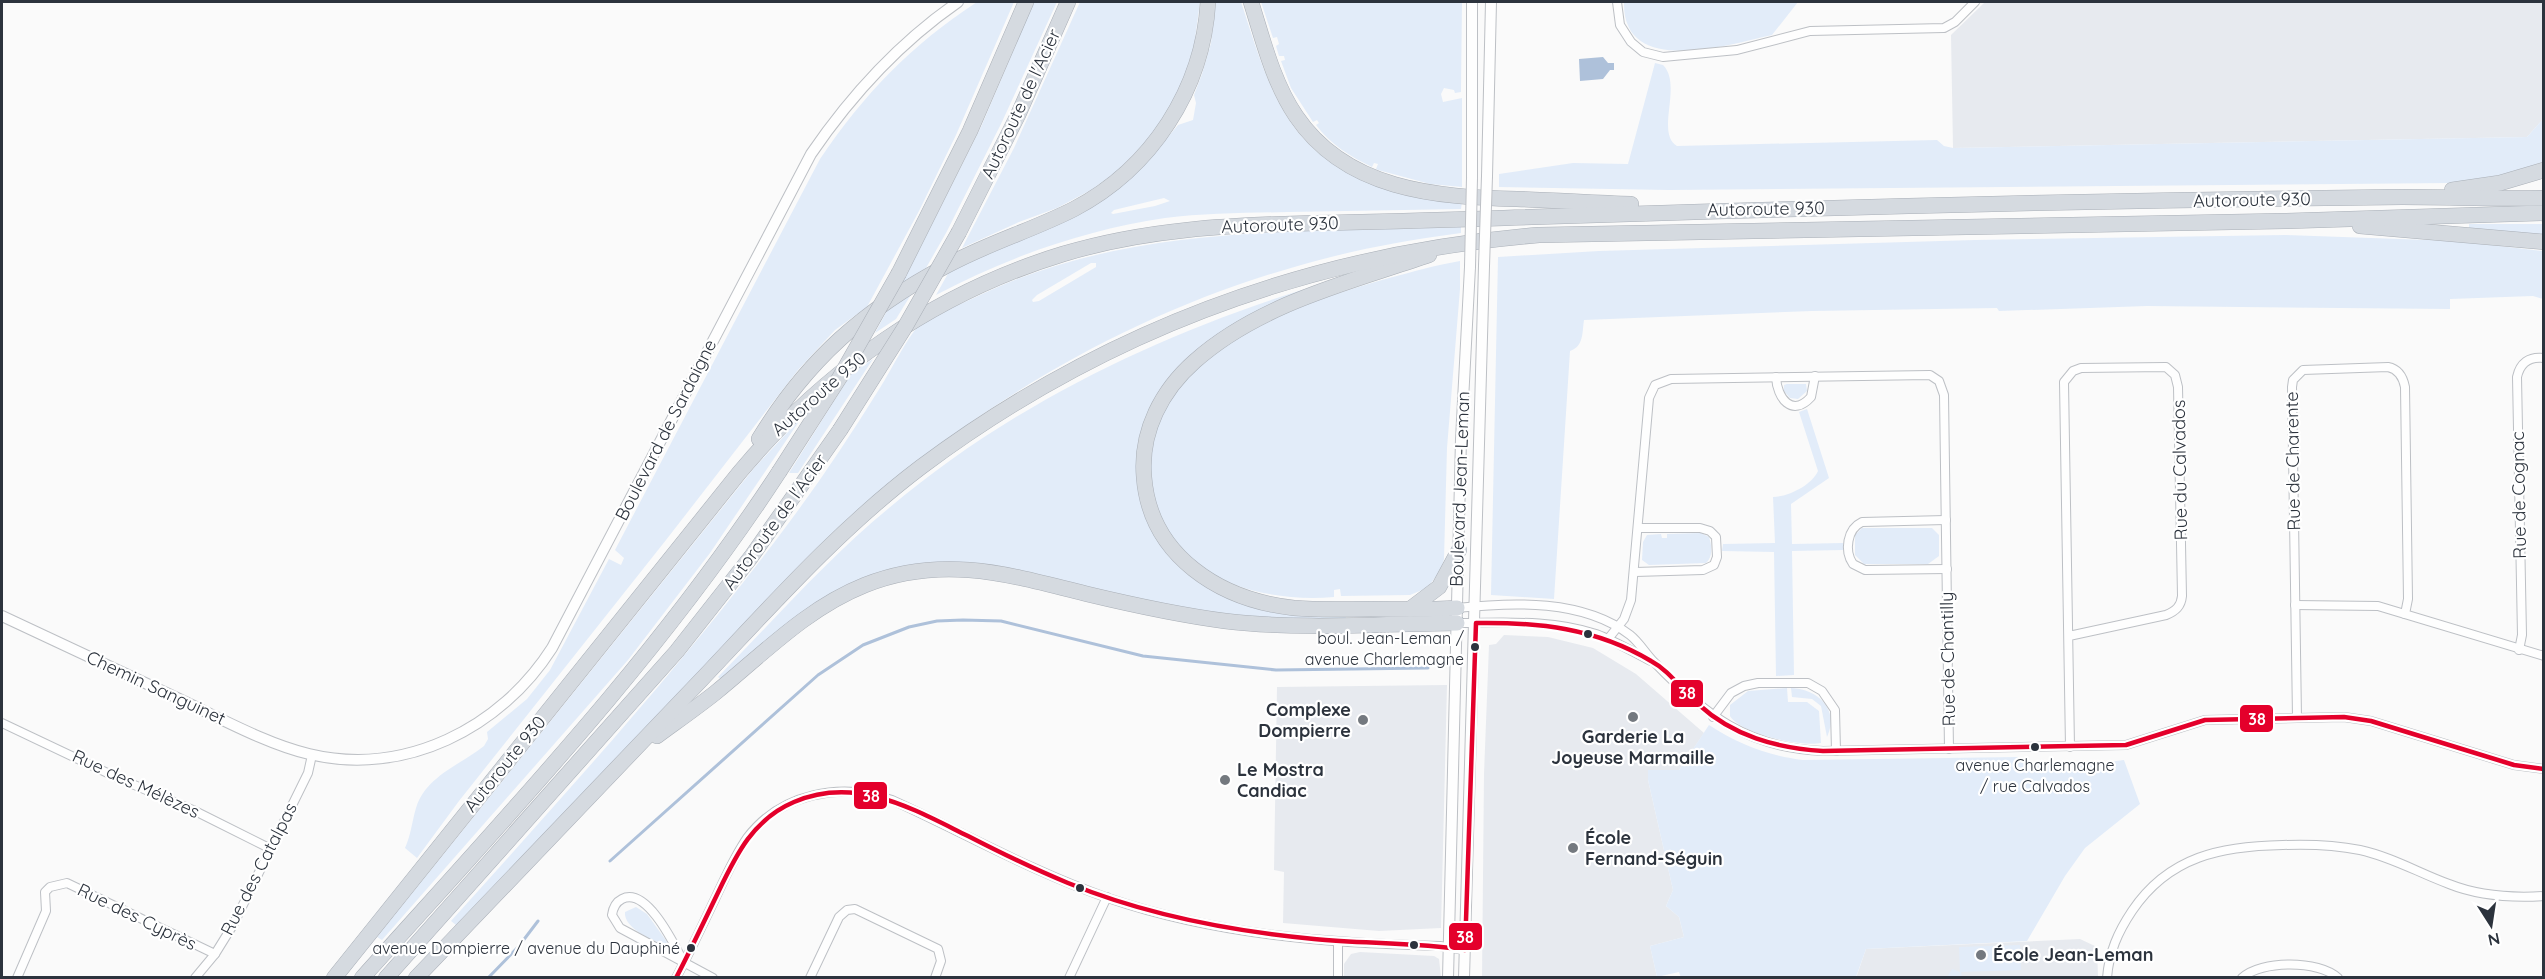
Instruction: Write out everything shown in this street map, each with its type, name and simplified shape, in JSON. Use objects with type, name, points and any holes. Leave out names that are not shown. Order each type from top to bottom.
[{"type":"highway","name":"Autoroute de l'Acier","points":[[362,978],[615,693],[702,582],[779,472],[843,370],[899,273],[970,131],[1026,2]]},
{"type":"highway","name":"Autoroute de l'Acier","points":[[386,978],[671,658],[758,548],[840,430],[905,327],[959,232],[1018,115],[1068,2]]},
{"type":"highway","points":[[739,472],[787,395],[823,354],[862,320],[946,266],[994,242],[1077,208],[1103,192],[1129,171],[1159,138],[1180,104],[1200,53],[1208,2]]},
{"type":"highway","points":[[1251,2],[1280,85],[1296,116],[1330,153],[1357,171],[1376,180],[1424,192],[1481,198],[1736,209]]},
{"type":"highway","points":[[2405,197],[2500,183],[2544,170]]},
{"type":"highway","name":"Autoroute 930","points":[[334,978],[739,472],[776,431],[831,379],[908,324],[989,281],[1050,258],[1149,234],[1223,226],[1736,209],[2405,197],[2544,198]]},
{"type":"highway","name":"Autoroute 930","points":[[416,978],[797,579],[865,514],[935,457],[1023,400],[1119,347],[1233,298],[1336,267],[1405,252],[1466,242],[1578,233],[2285,221],[2544,213]]},
{"type":"highway","points":[[2285,221],[2544,242]]},
{"type":"highway","points":[[1457,615],[1410,609],[1315,609],[1284,606],[1244,596],[1207,580],[1173,552],[1155,520],[1144,480],[1145,443],[1155,412],[1167,392],[1196,360],[1226,337],[1265,316],[1302,300],[1466,242]]},
{"type":"highway","points":[[1410,609],[1439,587],[1459,550]]},
{"type":"highway","points":[[621,763],[715,693],[817,611],[858,588],[903,573],[944,568],[984,570],[1143,607],[1236,622],[1278,625],[1457,615]]},
{"type":"street","name":"Boulevard de Sardaigne","points":[[312,755],[378,758],[430,747],[476,726],[497,711],[525,685],[552,648],[811,154],[840,112],[874,73],[919,30],[958,2]]},
{"type":"street","name":"Boulevard Jean-Leman","points":[[1448,978],[1462,409],[1470,267],[1472,2]]},
{"type":"street","name":"Boulevard Jean-Leman","points":[[1464,978],[1476,623],[1491,2]]},
{"type":"street","points":[[1617,2],[1620,25],[1631,42],[1643,52],[1671,58],[1737,50],[1810,31],[1944,28],[1955,22],[1976,2]]},
{"type":"street","name":"Rue de Cognac","points":[[2519,650],[2522,635],[2517,377],[2524,362],[2534,357],[2544,358]]},
{"type":"street","name":"Rue du Calvados","points":[[2069,636],[2166,615],[2175,611],[2180,605],[2182,596],[2178,387],[2175,375],[2166,367],[2081,368],[2073,371],[2064,382],[2070,747]]},
{"type":"street","name":"Rue de Charente","points":[[2297,717],[2292,383],[2299,373],[2307,369],[2388,367],[2399,374],[2404,387],[2408,599],[2405,614]]},
{"type":"street","name":"Rue de Chantilly","points":[[1608,639],[1618,628],[1629,608],[1635,572],[1650,393],[1655,385],[1671,379],[1925,374],[1939,381],[1944,395],[1949,749]]},
{"type":"street","points":[[1776,377],[1779,396],[1787,404],[1796,405],[1811,397],[1815,376]]},
{"type":"street","name":"Rue de Chantilly","points":[[1946,520],[1862,522],[1856,525],[1851,532],[1849,556],[1852,564],[1865,570],[1947,569]]},
{"type":"street","points":[[1635,572],[1703,570],[1714,565],[1717,557],[1716,537],[1706,529],[1639,528]]},
{"type":"street","points":[[1457,615],[1476,606],[1525,605],[1560,608],[1600,619],[1632,636],[1654,662],[1713,717],[1744,735],[1770,744],[1802,750],[2070,747],[2132,744],[2205,720],[2297,717],[2365,719],[2514,765],[2544,769]]},
{"type":"street","points":[[2295,605],[2372,605],[2544,656]]},
{"type":"street","points":[[1457,615],[1476,623],[1543,623],[1585,631],[1608,639],[1654,662]]},
{"type":"street","name":"Chemin Sanguinet","points":[[2,616],[237,725],[312,755]]},
{"type":"street","points":[[1713,717],[1731,693],[1744,686],[1758,683],[1808,683],[1822,691],[1835,710],[1836,751]]},
{"type":"street","name":"Rue des Mélèzes","points":[[2,723],[118,778],[193,810],[269,848]]},
{"type":"street","name":"Rue des Catalpas","points":[[195,978],[233,925],[308,773],[312,755]]},
{"type":"street","points":[[676,978],[736,856],[752,832],[787,805],[827,792],[868,793],[892,800],[1048,874],[1107,897],[1168,916],[1222,928],[1291,938],[1465,950]]},
{"type":"street","points":[[2107,978],[2108,961],[2114,943],[2130,914],[2150,889],[2169,873],[2189,861],[2229,848],[2301,844],[2344,847],[2385,857],[2451,885],[2473,891],[2507,896],[2544,896]]},
{"type":"street","name":"Rue des Cyprès","points":[[17,978],[46,910],[45,892],[57,884],[66,883],[214,954]]},
{"type":"street","points":[[684,963],[667,932],[643,902],[631,897],[618,902],[613,910],[616,925],[672,954],[684,963],[713,978]]},
{"type":"street","points":[[1069,978],[1107,897]]},
{"type":"street","points":[[810,978],[839,917],[847,910],[855,909],[936,948],[941,961],[935,978]]},
{"type":"street","points":[[1338,942],[1338,978]]},
{"type":"street","points":[[2242,978],[2261,966],[2308,965],[2329,970],[2338,978]]},
{"type":"shaded area","points":[[977,2],[1014,2],[956,135],[919,211],[867,307],[835,330],[798,370],[459,801],[417,858],[405,848],[416,808],[427,787],[484,746],[488,739],[487,732],[527,699],[550,670],[609,559],[621,565],[624,558],[615,550],[820,159],[854,113],[890,72],[953,18]]},
{"type":"shaded area","points":[[1034,2],[1057,2],[1001,124],[946,233],[926,268],[903,282],[981,127]]},
{"type":"shaded area","points":[[1080,2],[1200,2],[1194,46],[1182,84],[1154,134],[1115,173],[1091,190],[1057,208],[1019,222],[962,248],[1014,148]]},
{"type":"shaded area","points":[[1216,2],[1241,2],[1272,89],[1294,126],[1312,147],[1332,164],[1355,177],[1406,194],[1462,202],[1461,209],[1242,213],[1165,218],[1105,230],[1047,247],[963,281],[936,295],[950,270],[1079,214],[1105,199],[1142,168],[1178,125],[1193,120],[1196,103],[1194,95],[1211,43]],"holes":[[[1164,198],[1170,201],[1155,206],[1111,213],[1114,210]]]},
{"type":"shaded area","points":[[1261,2],[1462,2],[1461,92],[1455,93],[1454,90],[1444,88],[1441,94],[1443,102],[1462,98],[1462,187],[1430,184],[1378,170],[1376,169],[1378,164],[1374,163],[1372,167],[1364,163],[1328,138],[1316,125],[1319,123],[1317,120],[1313,122],[1291,88],[1281,61],[1285,60],[1284,56],[1279,56],[1276,46],[1279,44],[1277,37],[1273,38]]},
{"type":"shaded area","points":[[1624,2],[1798,2],[1772,35],[1730,45],[1681,51],[1658,48],[1640,41],[1628,26]]},
{"type":"shaded area","points":[[1985,2],[2543,2],[2543,119],[2527,137],[1953,148],[1951,35]]},
{"type":"shaded area","points":[[1655,63],[1663,65],[1671,84],[1668,131],[1671,140],[1677,146],[1937,140],[1944,146],[1953,148],[2527,137],[2543,119],[2543,162],[2507,174],[2450,183],[1669,190],[1499,187],[1499,174],[1573,163],[1628,164]]},
{"type":"shaded area","points":[[2469,224],[2543,224],[2543,237],[2469,228]]},
{"type":"shaded area","points":[[1461,227],[1461,233],[1363,249],[1331,257],[1261,277],[1193,302],[1128,331],[1004,400],[945,441],[888,485],[832,533],[456,925],[451,921],[623,728],[746,580],[821,478],[867,409],[907,341],[922,324],[980,295],[1038,272],[1096,255],[1156,243],[1277,232]],"holes":[[[1091,263],[1096,263],[1096,267],[1039,301],[1033,302],[1032,300],[1037,295]]]},
{"type":"shaded area","points":[[2285,235],[2456,241],[2543,251],[2543,299],[2533,296],[2450,299],[2450,309],[2147,306],[1999,311],[1997,308],[1812,311],[1584,320],[1580,342],[1575,349],[1570,351],[1554,599],[1491,595],[1498,257],[1599,251],[1975,240]]},
{"type":"shaded area","points":[[1460,261],[1460,289],[1447,448],[1444,559],[1441,570],[1427,588],[1410,595],[1341,596],[1340,589],[1334,590],[1334,597],[1302,598],[1270,594],[1240,586],[1212,574],[1189,557],[1170,534],[1157,506],[1151,464],[1154,434],[1165,406],[1191,375],[1215,354],[1241,337],[1298,308],[1359,287]]},
{"type":"shaded area","points":[[1321,284],[1167,382],[1151,409],[1141,439],[1137,469],[1140,498],[1150,526],[1165,552],[1187,574],[1219,593],[1345,614],[1346,619],[1278,620],[1179,608],[1000,566],[931,562],[888,571],[722,680],[718,677],[822,569],[866,528],[937,470],[988,435],[1040,403],[1149,348],[1205,324]]},
{"type":"shaded area","points":[[912,293],[896,319],[875,333],[888,309]]},
{"type":"shaded area","points":[[873,359],[798,473],[789,473],[851,374]]},
{"type":"shaded area","points":[[1806,384],[1807,391],[1798,399],[1790,398],[1784,391],[1784,385]]},
{"type":"shaded area","points":[[1807,409],[1829,478],[1791,504],[1792,544],[1843,543],[1843,550],[1792,551],[1794,675],[1776,676],[1774,552],[1722,551],[1723,544],[1775,543],[1773,497],[1786,495],[1799,489],[1811,481],[1818,471],[1799,412]]},
{"type":"shaded area","points":[[802,417],[710,553],[628,660],[382,940],[377,937],[755,467]]},
{"type":"shaded area","points":[[1862,528],[1932,528],[1939,535],[1939,556],[1928,564],[1864,564],[1855,555],[1855,535]]},
{"type":"shaded area","points":[[1701,533],[1709,537],[1711,544],[1711,555],[1706,563],[1649,565],[1642,560],[1643,542],[1647,535],[1661,534],[1662,538],[1667,538],[1667,534]]},
{"type":"shaded area","points":[[1504,635],[1548,637],[1593,648],[1636,674],[1704,733],[1679,770],[1648,771],[1648,780],[1673,890],[1666,906],[1679,917],[1684,937],[1650,946],[1657,977],[1482,978],[1484,774],[1489,645],[1496,644]]},
{"type":"shaded area","points":[[1447,685],[1441,928],[1379,931],[1283,923],[1284,872],[1274,870],[1277,687]]},
{"type":"shaded area","points":[[1787,688],[1788,702],[1807,702],[1819,711],[1821,743],[1786,741],[1758,734],[1736,722],[1730,716],[1730,705],[1748,691]]},
{"type":"shaded area","points":[[1791,688],[1810,692],[1824,703],[1831,718],[1827,737],[1821,706],[1812,699],[1792,697]]},
{"type":"shaded area","points":[[1709,725],[1754,748],[1778,756],[1803,760],[2018,757],[2020,762],[2124,760],[2140,804],[2085,848],[2065,876],[2027,941],[1866,949],[1856,977],[1681,978],[1679,972],[1657,977],[1650,946],[1684,937],[1679,917],[1666,906],[1673,890],[1648,780],[1648,770],[1679,770]]},
{"type":"shaded area","points":[[636,907],[647,914],[670,946],[642,934],[629,924],[625,912]]},
{"type":"shaded area","name":"École Jean-Leman","points":[[2080,939],[2097,947],[2098,977],[1856,978],[1866,949]]},
{"type":"shaded area","points":[[2020,945],[2021,970],[1961,972],[1962,977],[1947,977],[1952,969],[1960,972],[1959,947]]},
{"type":"shaded area","points":[[1360,952],[1434,956],[1439,959],[1441,977],[1344,977],[1344,964],[1351,954]]},
{"type":"water","points":[[1603,57],[1608,63],[1614,63],[1614,70],[1610,70],[1603,79],[1580,81],[1579,59]]},
{"type":"waterway","points":[[610,861],[818,675],[863,645],[909,627],[937,621],[1001,621],[1143,656],[1276,670],[1428,668]]},
{"type":"waterway","points":[[488,978],[519,946],[538,921]]},
{"type":"transit line","name":"38","points":[[676,978],[728,873],[754,831],[778,810],[794,802],[817,795],[840,792],[862,794],[905,806],[1055,878],[1158,913],[1283,936],[1465,950],[1476,623],[1544,626],[1588,634],[1609,641],[1658,665],[1698,704],[1726,724],[1756,738],[1789,747],[1823,751],[2126,745],[2205,720],[2344,717],[2371,721],[2514,765],[2544,769]]},
{"type":"place","name":"boul. Jean-Leman / avenue Charlemagne","points":[[1475,647]]},
{"type":"place","name":"Garderie La Joyeuse Marmaille","points":[[1633,717]]},
{"type":"place","name":"Complexe Dompierre","points":[[1363,720]]},
{"type":"place","name":"avenue Charlemagne / rue Calvados","points":[[2035,747]]},
{"type":"place","name":"Le Mostra Candiac","points":[[1225,780]]},
{"type":"place","name":"École Fernand-Séguin","points":[[1573,848]]},
{"type":"place","name":"avenue Dompierre / avenue du Dauphiné","points":[[691,948]]},
{"type":"place","name":"École Jean-Leman","points":[[1981,955]]}]
